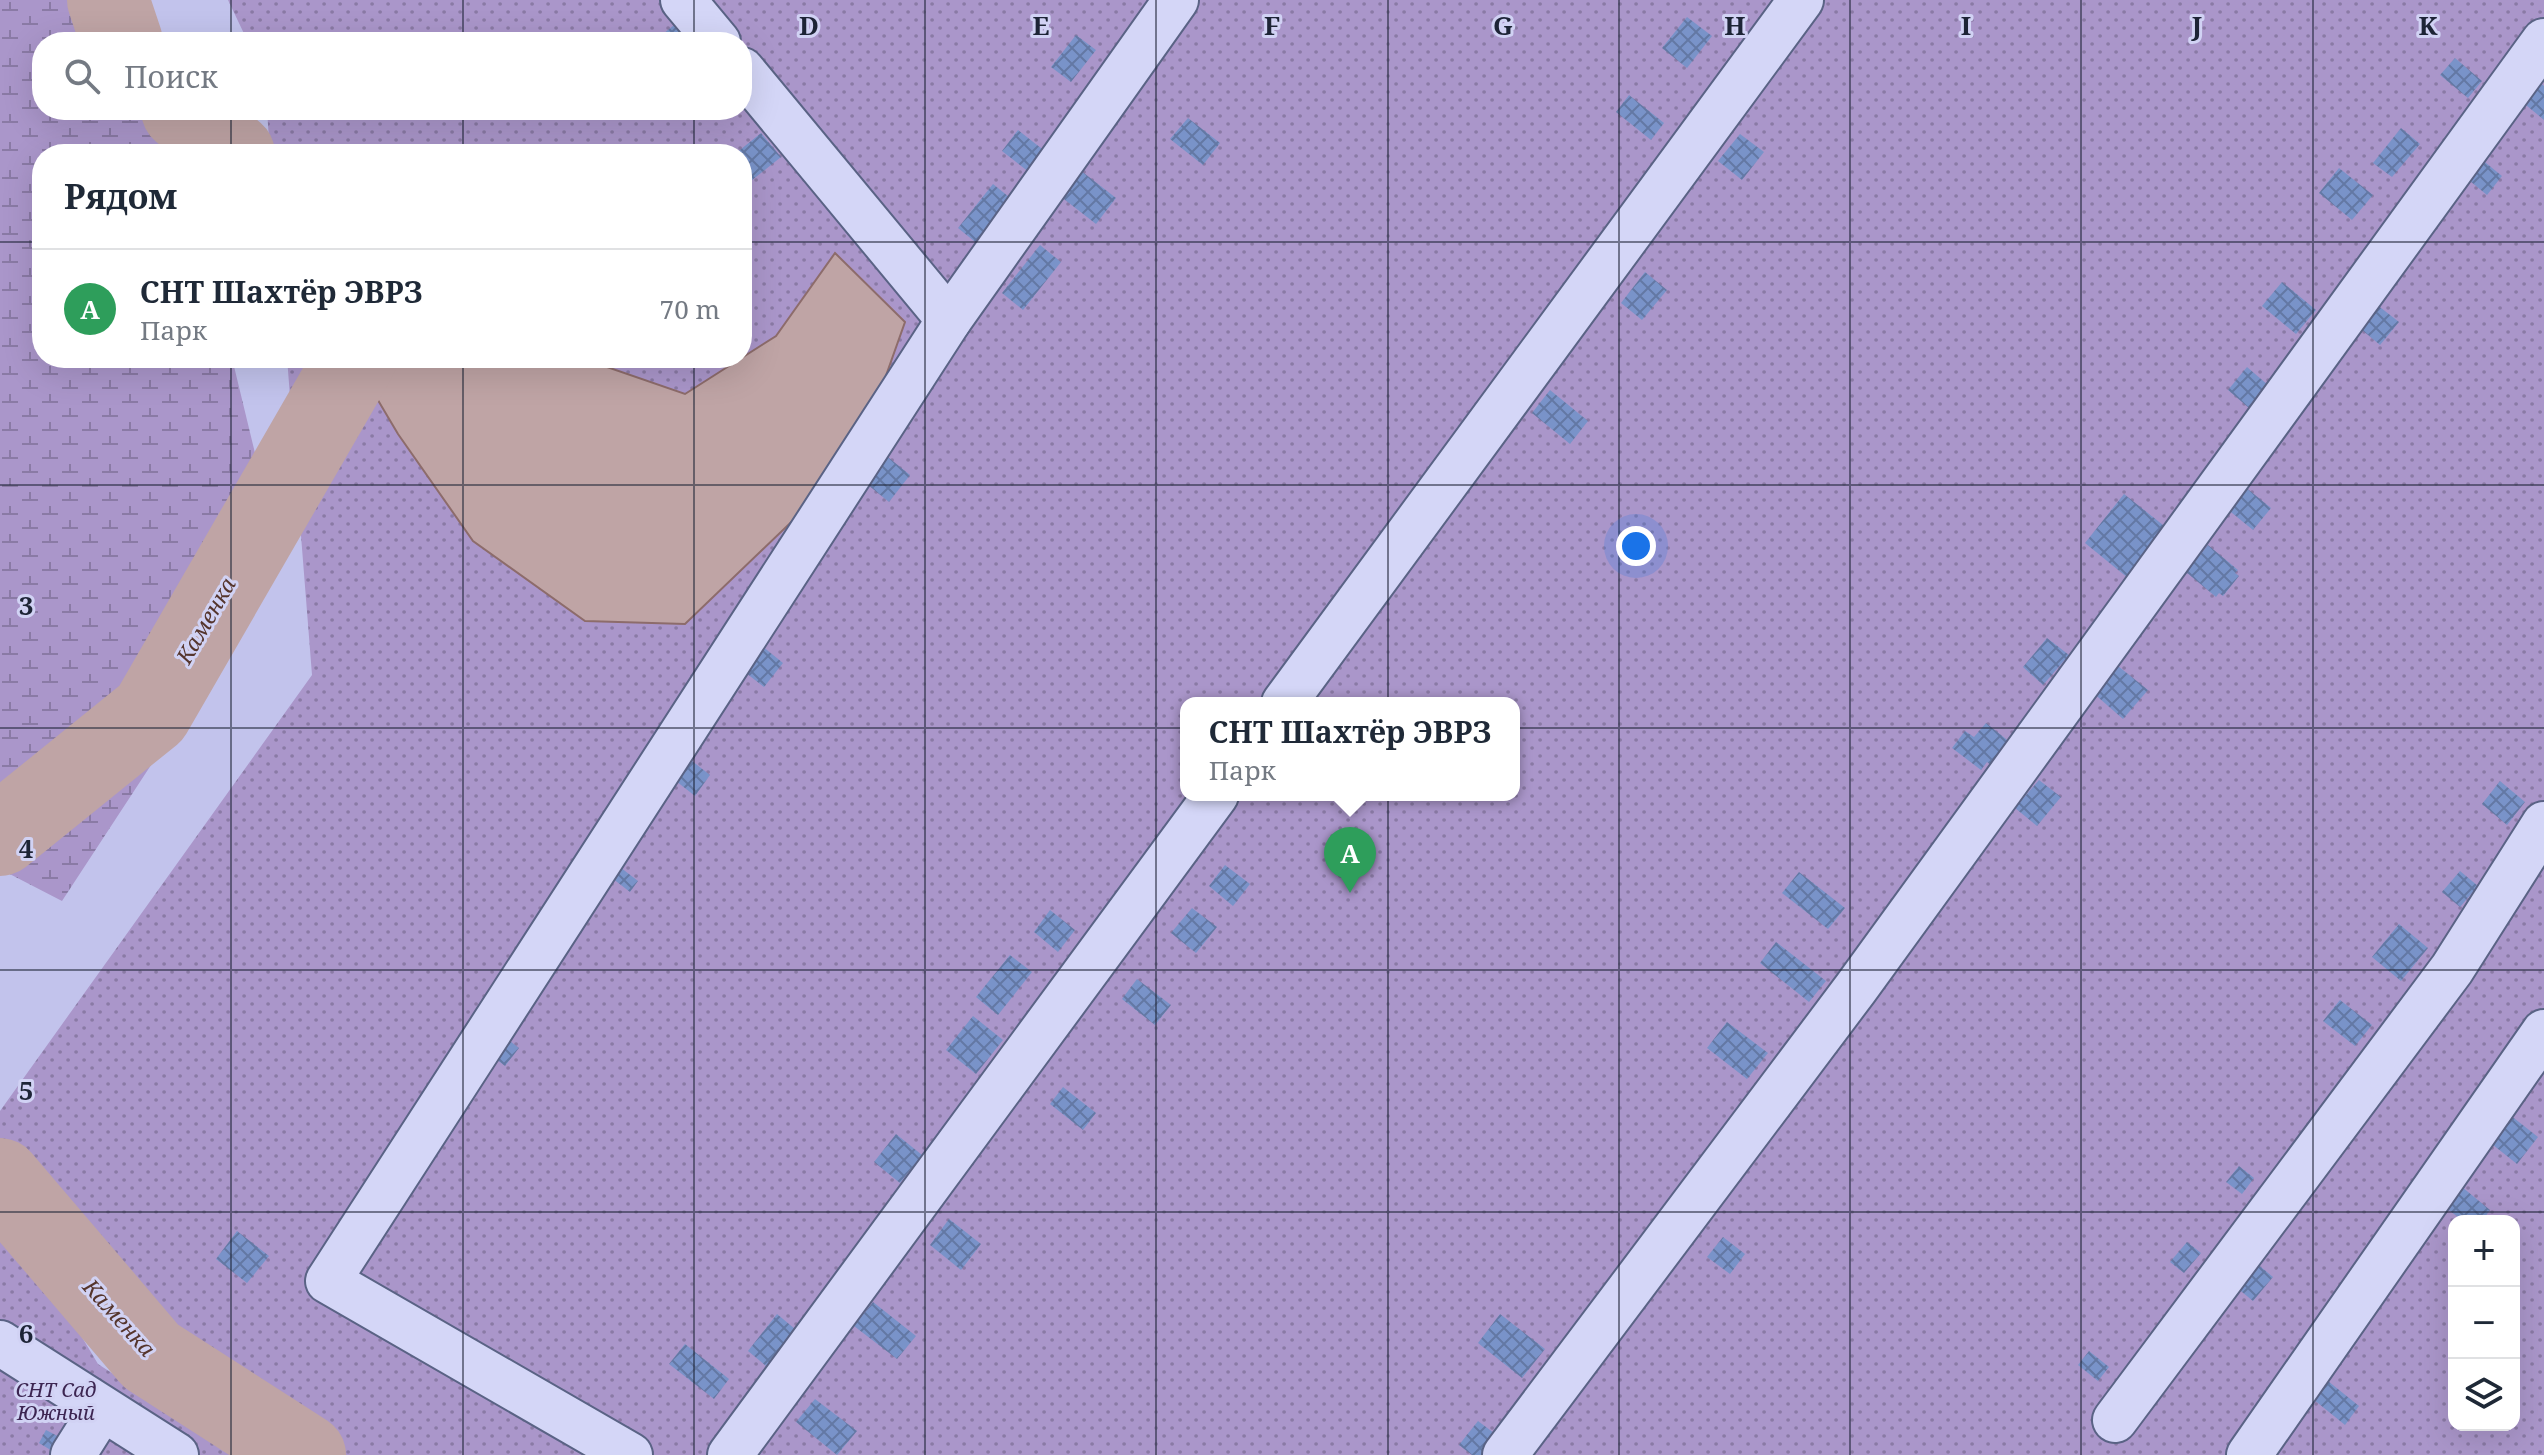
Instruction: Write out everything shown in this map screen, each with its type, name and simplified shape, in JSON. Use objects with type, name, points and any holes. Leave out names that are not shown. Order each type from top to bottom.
[{"type":"street","points":[[683,0],[710,32]]},
{"type":"street","points":[[630,1455],[328,1281],[949,320],[1176,0]]},
{"type":"street","points":[[1288,697],[1801,0]]},
{"type":"street","points":[[1505,1455],[1847,1001],[2544,41]]},
{"type":"street","points":[[752,82],[949,320]]},
{"type":"street","points":[[730,1455],[1212,801]]},
{"type":"street","points":[[2115,1420],[2452,969],[2544,824]]},
{"type":"street","points":[[2249,1455],[2544,1032]]},
{"type":"street","points":[[0,1343],[176,1455]]},
{"type":"street","points":[[73,1455],[102,1409]]},
{"type":"green space","points":[[0,0],[145,0],[153,32],[32,32],[32,120],[174,120],[180,144],[32,144],[32,368],[234,368],[282,565],[62,901],[0,869]]},
{"type":"green space","points":[[228,0],[2544,0],[2544,1455],[259,1455],[108,1355],[0,1168],[0,1111],[312,675],[288,368],[752,368],[752,144],[269,144],[268,120],[752,120],[752,32],[243,32]]},
{"type":"green space","name":"СНТ Сад Южный","points":[[0,1200],[98,1364],[238,1455],[0,1455]]},
{"type":"shaded area","points":[[835,253],[905,322],[856,460],[685,624],[585,621],[473,541],[398,434],[359,368],[610,368],[685,394],[726,368],[752,368],[752,351],[776,336]]},
{"type":"building","points":[[1687,17],[1712,36],[1687,68],[1662,48]]},
{"type":"building","points":[[679,21],[688,32],[665,32]]},
{"type":"building","points":[[1076,35],[1096,50],[1071,82],[1051,67]]},
{"type":"building","points":[[2455,58],[2482,81],[2468,98],[2440,75]]},
{"type":"building","points":[[2538,81],[2544,86],[2544,120],[2521,101]]},
{"type":"building","points":[[1629,95],[1664,123],[1651,140],[1616,112]]},
{"type":"building","points":[[1188,118],[1220,143],[1203,165],[1170,139]]},
{"type":"building","points":[[2401,128],[2420,144],[2392,177],[2373,163]]},
{"type":"building","points":[[1018,130],[1051,156],[1034,176],[1002,151]]},
{"type":"building","points":[[761,133],[781,157],[752,180],[752,144],[747,144]]},
{"type":"building","points":[[1740,134],[1764,152],[1742,180],[1718,161]]},
{"type":"building","points":[[2475,154],[2502,176],[2487,195],[2459,172]]},
{"type":"building","points":[[2339,168],[2373,195],[2352,220],[2319,193]]},
{"type":"building","points":[[1080,170],[1116,198],[1096,224],[1060,196]]},
{"type":"building","points":[[993,184],[1019,205],[985,250],[958,228]]},
{"type":"building","points":[[1040,245],[1061,262],[1023,310],[1002,293]]},
{"type":"building","points":[[1645,272],[1667,290],[1642,320],[1621,303]]},
{"type":"building","points":[[2282,282],[2316,310],[2296,334],[2262,306]]},
{"type":"building","points":[[2367,297],[2399,322],[2380,345],[2349,319]]},
{"type":"building","points":[[2247,367],[2268,385],[2249,408],[2228,390]]},
{"type":"building","points":[[1550,390],[1588,421],[1570,444],[1532,413]]},
{"type":"building","points":[[878,449],[910,475],[889,502],[857,476]]},
{"type":"building","points":[[2244,486],[2271,508],[2253,530],[2226,508]]},
{"type":"building","points":[[2124,494],[2168,529],[2128,578],[2085,543]]},
{"type":"building","points":[[2208,545],[2238,570],[2235,573],[2239,576],[2223,596],[2219,593],[2216,597],[2186,572]]},
{"type":"building","points":[[2047,638],[2069,655],[2043,685],[2023,667]]},
{"type":"building","points":[[756,641],[783,663],[764,687],[737,666]]},
{"type":"building","points":[[2113,662],[2148,690],[2123,719],[2091,691]]},
{"type":"building","points":[[1986,723],[2011,743],[1992,766],[1987,762],[1981,770],[1952,748],[1965,731],[1974,737]]},
{"type":"building","points":[[669,743],[710,775],[695,796],[653,763]]},
{"type":"building","points":[[2039,780],[2061,797],[2037,826],[2015,808]]},
{"type":"building","points":[[2500,781],[2525,802],[2507,825],[2482,804]]},
{"type":"building","points":[[603,854],[638,881],[630,892],[595,865]]},
{"type":"building","points":[[1225,865],[1250,884],[1233,906],[1209,886]]},
{"type":"building","points":[[2460,871],[2478,886],[2460,907],[2442,892]]},
{"type":"building","points":[[1799,872],[1845,908],[1828,929],[1782,893]]},
{"type":"building","points":[[1192,908],[1217,927],[1196,953],[1171,933]]},
{"type":"building","points":[[1050,910],[1075,930],[1058,952],[1034,932]]},
{"type":"building","points":[[2399,924],[2428,948],[2401,981],[2372,957]]},
{"type":"building","points":[[1776,942],[1826,981],[1809,1002],[1760,963]]},
{"type":"building","points":[[1010,955],[1032,972],[998,1015],[976,997]]},
{"type":"building","points":[[1137,979],[1171,1005],[1155,1025],[1122,999]]},
{"type":"building","points":[[2340,1000],[2372,1025],[2355,1046],[2323,1021]]},
{"type":"building","points":[[973,1016],[1003,1040],[976,1074],[946,1050]]},
{"type":"building","points":[[483,1020],[519,1048],[505,1066],[469,1038]]},
{"type":"building","points":[[1727,1022],[1768,1053],[1747,1079],[1707,1048]]},
{"type":"building","points":[[1063,1087],[1096,1113],[1083,1130],[1050,1104]]},
{"type":"building","points":[[2510,1115],[2538,1137],[2517,1164],[2488,1141]]},
{"type":"building","points":[[896,1134],[922,1155],[900,1183],[874,1162]]},
{"type":"building","points":[[2239,1166],[2254,1178],[2242,1194],[2226,1182]]},
{"type":"building","points":[[2462,1187],[2490,1210],[2486,1215],[2455,1215],[2445,1207]]},
{"type":"building","points":[[949,1219],[981,1244],[961,1270],[930,1245]]},
{"type":"building","points":[[237,1231],[269,1256],[247,1283],[216,1259]]},
{"type":"building","points":[[1723,1237],[1745,1254],[1730,1274],[1707,1257]]},
{"type":"building","points":[[2187,1242],[2201,1253],[2184,1273],[2170,1262]]},
{"type":"building","points":[[2250,1258],[2273,1277],[2253,1301],[2231,1283]]},
{"type":"building","points":[[873,1302],[916,1336],[897,1359],[854,1326]]},
{"type":"building","points":[[777,1314],[795,1329],[766,1366],[748,1351]]},
{"type":"building","points":[[1500,1314],[1545,1349],[1522,1378],[1478,1343]]},
{"type":"building","points":[[685,1344],[729,1379],[714,1399],[669,1364]]},
{"type":"building","points":[[2089,1351],[2109,1367],[2098,1381],[2078,1365]]},
{"type":"building","points":[[2323,1377],[2359,1406],[2345,1425],[2308,1395]]},
{"type":"building","points":[[815,1399],[857,1431],[837,1455],[796,1422]]},
{"type":"building","points":[[1478,1421],[1498,1436],[1483,1455],[1472,1455],[1459,1445]]},
{"type":"building","points":[[46,1430],[69,1442],[59,1455],[39,1443]]},
{"type":"waterway","name":"Каменка","points":[[108,0],[119,32]]},
{"type":"waterway","name":"Каменка","points":[[194,120],[222,144]]},
{"type":"waterway","name":"Каменка","points":[[0,835],[151,713],[350,368]]},
{"type":"waterway","name":"Каменка","points":[[0,1179],[151,1356],[305,1455]]},
{"type":"place","name":"СНТ Шахтёр ЭВРЗ","points":[[1350,893]]}]
